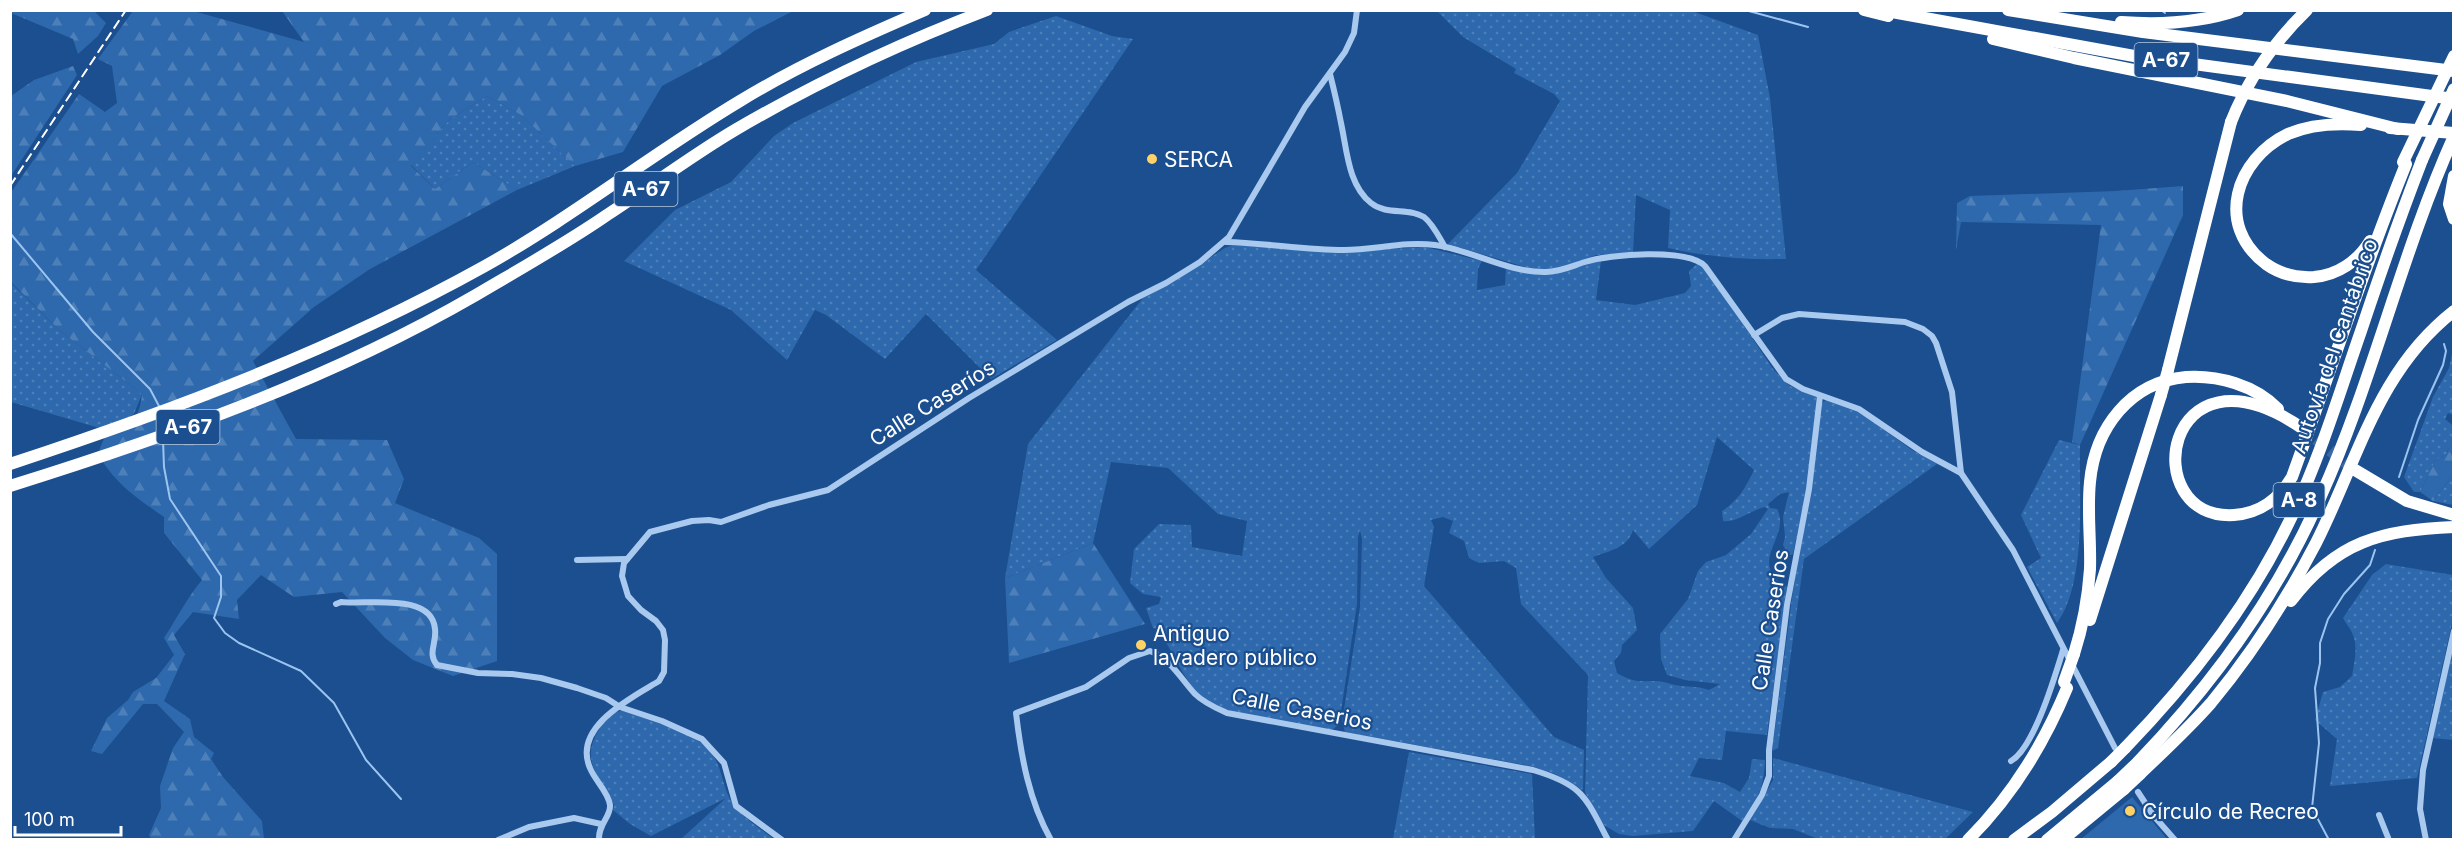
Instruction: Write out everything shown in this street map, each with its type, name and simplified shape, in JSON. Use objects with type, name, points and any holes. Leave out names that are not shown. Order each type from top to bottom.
[{"type":"highway","name":"A-67","points":[[10,464],[195,401],[298,359],[434,294],[607,190],[680,139],[788,74],[854,40],[925,10]]},
{"type":"highway","name":"A-67","points":[[10,486],[188,426],[310,378],[404,334],[477,295],[604,218],[725,136],[811,87],[868,58],[987,10]]},
{"type":"highway","points":[[1864,10],[2074,58],[2287,101],[2398,129]]},
{"type":"highway","name":"A-67","points":[[1881,10],[2134,56],[2454,99]]},
{"type":"highway","name":"A-67","points":[[2008,10],[2143,32],[2454,71]]},
{"type":"highway","points":[[2032,10],[2094,20],[2159,23],[2200,20],[2238,10]]},
{"type":"highway","points":[[1968,840],[2002,802],[2028,767],[2066,685],[2071,655],[2161,395],[2231,122],[2246,89],[2265,57],[2284,33],[2307,10]]},
{"type":"highway","points":[[2454,56],[2433,100],[2404,163],[2368,243],[2358,257],[2336,272],[2310,277],[2284,273],[2263,261],[2243,236],[2236,207],[2239,187],[2252,162],[2272,144],[2298,130],[2346,124],[2398,129],[2454,135]]},
{"type":"highway","name":"Autovía del Cantábrico","points":[[2014,840],[2052,812],[2111,762],[2120,748],[2180,688],[2220,636],[2260,577],[2290,520],[2331,420],[2380,274],[2422,160],[2454,89]]},
{"type":"highway","name":"Autovía del Cantábrico","points":[[2048,840],[2121,785],[2139,768],[2223,664],[2263,606],[2299,543],[2339,452],[2400,275],[2454,135]]},
{"type":"highway","points":[[2302,428],[2282,415],[2252,403],[2231,401],[2210,404],[2191,415],[2180,431],[2175,449],[2176,472],[2187,495],[2206,510],[2218,514],[2240,514],[2268,505],[2286,486],[2312,422],[2404,163]]},
{"type":"highway","points":[[2454,176],[2450,204],[2454,219]]},
{"type":"highway","points":[[2220,691],[2287,594],[2304,565],[2337,499],[2371,417],[2388,386],[2413,350],[2454,311]]},
{"type":"highway","points":[[2071,655],[2083,621],[2089,586],[2092,471],[2101,439],[2117,412],[2142,391],[2175,378],[2189,377],[2216,378],[2244,386],[2277,407],[2282,415]]},
{"type":"highway","points":[[2355,470],[2407,501],[2454,514]]},
{"type":"highway","points":[[2139,768],[2193,723],[2239,672],[2304,584],[2337,554],[2364,540],[2387,534],[2454,527]]},
{"type":"highway","points":[[2062,840],[2121,785]]},
{"type":"street","name":"Calle Caseríos","points":[[627,559],[638,543],[650,532],[692,521],[722,522],[769,505],[828,490],[924,425],[1128,302],[1166,283],[1200,262],[1226,242],[1305,107],[1330,74],[1352,39],[1357,10]]},
{"type":"street","points":[[1330,74],[1350,167],[1359,189],[1371,204],[1392,212],[1412,213],[1425,218],[1445,247]]},
{"type":"street","points":[[1226,242],[1349,250],[1395,244],[1445,247],[1507,265],[1545,272],[1603,258],[1660,254],[1696,259],[1705,266],[1786,380],[1820,396],[1841,401],[1859,409],[1922,452],[1961,473],[2013,549],[2120,748]]},
{"type":"street","points":[[1754,335],[1782,318],[1799,314],[1905,322],[1923,329],[1932,336],[1936,343],[1952,392],[1961,473]]},
{"type":"street","name":"Calle Caserios","points":[[1734,840],[1762,795],[1768,780],[1769,750],[1787,605],[1809,489],[1820,396]]},
{"type":"street","points":[[577,560],[627,559]]},
{"type":"street","points":[[599,840],[601,824],[610,812],[610,807],[609,799],[589,768],[586,753],[590,739],[602,719],[659,681],[664,672],[663,630],[656,621],[641,610],[624,589],[622,576],[627,559]]},
{"type":"street","points":[[336,604],[341,602],[408,603],[418,606],[427,612],[435,626],[432,654],[437,665],[478,673],[541,678],[598,695],[620,707],[662,721],[702,739],[724,763],[736,806],[782,840]]},
{"type":"street","points":[[2426,840],[2421,809],[2423,770],[2454,631]]},
{"type":"street","name":"Calle Caserios","points":[[1051,840],[1044,828],[1027,777],[1016,713],[1086,687],[1130,658],[1150,651],[1164,659],[1195,694],[1213,707],[1227,713],[1551,775],[1585,796],[1608,840]]},
{"type":"street","points":[[2011,761],[2018,757],[2036,726],[2071,655]]},
{"type":"street","points":[[2138,792],[2153,815],[2175,840]]},
{"type":"street","points":[[2379,815],[2389,840]]},
{"type":"street","points":[[498,840],[529,827],[574,818],[601,824]]},
{"type":"green space","points":[[10,11],[94,11],[106,23],[98,36],[78,54],[73,39]]},
{"type":"green space","points":[[133,11],[193,11],[304,42],[282,11],[793,11],[754,31],[720,55],[662,86],[623,152],[575,166],[521,115],[487,96],[449,120],[411,166],[435,189],[473,162],[517,190],[370,269],[314,307],[253,361],[296,439],[387,440],[404,479],[395,503],[479,538],[497,554],[497,661],[453,676],[413,660],[385,638],[342,592],[294,597],[261,575],[237,600],[239,619],[193,612],[174,635],[185,654],[164,701],[190,719],[194,737],[214,753],[211,759],[223,777],[262,821],[264,839],[151,839],[149,835],[161,808],[160,786],[173,748],[184,732],[157,704],[143,704],[102,754],[91,751],[107,718],[128,700],[133,692],[156,678],[174,655],[164,638],[202,580],[164,533],[164,517],[119,482],[98,454],[106,436],[137,414],[142,394],[59,330],[11,282],[10,194],[79,94],[105,112],[117,103],[112,66],[98,59]]},
{"type":"green space","points":[[1437,11],[1692,11],[1758,35],[1770,98],[1786,259],[1727,257],[1668,248],[1670,210],[1636,195],[1633,253],[1596,255],[1560,268],[1547,270],[1532,269],[1448,244],[1517,173],[1560,101],[1554,94],[1514,73],[1516,69],[1463,37]]},
{"type":"green space","points":[[1056,16],[1112,36],[1133,39],[976,270],[1057,340],[991,379],[926,314],[885,359],[826,315],[815,310],[787,360],[731,310],[624,261],[675,210],[731,182],[774,136],[793,123],[916,62],[994,44],[1009,32]]},
{"type":"green space","points":[[73,66],[77,75],[11,176],[11,96],[34,80]]},
{"type":"green space","points":[[487,96],[521,115],[575,166],[517,190],[473,162],[435,189],[411,165],[449,120]]},
{"type":"green space","points":[[2183,186],[2183,215],[2080,445],[2072,442],[2101,225],[1961,222],[1956,250],[1957,203],[1970,196],[2116,191]]},
{"type":"green space","points":[[1233,245],[1341,252],[1425,247],[1482,261],[1478,269],[1477,290],[1505,285],[1506,268],[1545,275],[1601,261],[1596,300],[1635,305],[1685,293],[1691,286],[1689,271],[1698,263],[1706,269],[1773,369],[1790,386],[1817,397],[1807,488],[1793,554],[1789,555],[1783,545],[1785,537],[1783,517],[1789,492],[1780,494],[1768,504],[1770,508],[1777,509],[1780,519],[1769,559],[1770,568],[1775,578],[1787,587],[1767,735],[1726,731],[1722,760],[1699,758],[1690,776],[1724,783],[1740,792],[1749,778],[1752,759],[1765,760],[1759,793],[1742,821],[1714,801],[1693,831],[1633,836],[1619,834],[1602,824],[1585,792],[1588,675],[1521,604],[1516,568],[1504,561],[1479,563],[1469,558],[1464,541],[1449,533],[1453,521],[1443,517],[1431,520],[1434,527],[1424,586],[1554,737],[1584,750],[1583,790],[1555,774],[1531,766],[1345,732],[1342,722],[1360,607],[1362,539],[1360,530],[1357,604],[1340,718],[1337,726],[1332,730],[1245,715],[1214,704],[1196,691],[1159,630],[1153,628],[1146,608],[1159,604],[1161,597],[1143,594],[1130,583],[1134,549],[1159,524],[1191,525],[1192,547],[1242,556],[1247,521],[1218,514],[1168,468],[1111,462],[1093,543],[1005,578],[1028,444],[1143,298],[1172,283]],"holes":[[[1717,437],[1754,470],[1741,493],[1722,511],[1723,521],[1734,520],[1765,507],[1768,509],[1751,534],[1726,555],[1706,562],[1698,571],[1688,599],[1660,634],[1661,659],[1667,675],[1685,680],[1720,684],[1709,690],[1658,681],[1637,681],[1617,673],[1614,661],[1621,653],[1622,645],[1637,630],[1633,608],[1606,578],[1593,557],[1622,545],[1631,536],[1633,530],[1649,549],[1697,505]]]},
{"type":"green space","points":[[10,282],[59,330],[142,394],[134,414],[106,430],[11,402]]},
{"type":"green space","points":[[2453,349],[2453,415],[2448,413],[2445,419],[2453,426],[2453,443],[2447,454],[2435,461],[2420,492],[2414,492],[2404,477],[2433,397],[2449,368]]},
{"type":"green space","points":[[1827,399],[1854,408],[1912,450],[1937,464],[1804,559],[1778,748],[1772,751],[1821,404]]},
{"type":"green space","points":[[2059,440],[2080,445],[2080,513],[2073,585],[2067,606],[2057,623],[2027,567],[2041,558],[2021,515]]},
{"type":"green space","points":[[2453,443],[2453,475],[2433,501],[2420,492],[2435,461],[2447,454]]},
{"type":"green space","points":[[2453,475],[2453,505],[2433,501]]},
{"type":"green space","points":[[1093,543],[1145,624],[1009,663],[1005,578]]},
{"type":"green space","points":[[2386,564],[2453,575],[2453,619],[2417,778],[2330,786],[2337,739],[2315,720],[2323,692],[2340,687],[2352,676],[2355,645],[2351,631],[2343,618],[2372,575]]},
{"type":"green space","points":[[2453,647],[2453,740],[2433,738]]},
{"type":"green space","points":[[625,710],[678,729],[705,746],[715,759],[734,805],[750,821],[774,839],[681,839],[726,798],[651,836],[630,824],[613,810],[614,805],[594,768],[591,750],[605,721],[614,713]]},
{"type":"green space","points":[[1409,752],[1532,774],[1535,839],[1393,839]]},
{"type":"green space","points":[[1773,758],[1973,812],[1944,840],[1818,839],[1793,829],[1770,828],[1750,820],[1773,780]]},
{"type":"green space","name":"Círculo de Recreo","points":[[2132,797],[2167,839],[2081,839]]},
{"type":"waterway","points":[[1745,10],[1808,27]]},
{"type":"waterway","points":[[2161,10],[2165,13]]},
{"type":"waterway","points":[[10,233],[93,332],[150,389],[160,408]]},
{"type":"waterway","points":[[2399,477],[2418,420],[2443,365],[2446,351],[2444,344]]},
{"type":"waterway","points":[[162,416],[163,432]]},
{"type":"waterway","points":[[163,440],[164,467],[170,499],[221,576],[221,597],[214,618],[225,633],[239,643],[301,671],[334,703],[366,760],[401,799]]},
{"type":"waterway","points":[[2329,840],[2312,808],[2319,743],[2315,688],[2320,663],[2320,643],[2328,619],[2344,594],[2370,565],[2375,550]]},
{"type":"tunnel","points":[[2302,428],[2355,470]]},
{"type":"railway","points":[[10,186],[126,10]]},
{"type":"place","name":"SERCA","points":[[1152,159]]},
{"type":"place","name":"Antiguo lavadero público","points":[[1141,645]]},
{"type":"place","name":"Círculo de Recreo","points":[[2130,811]]}]
